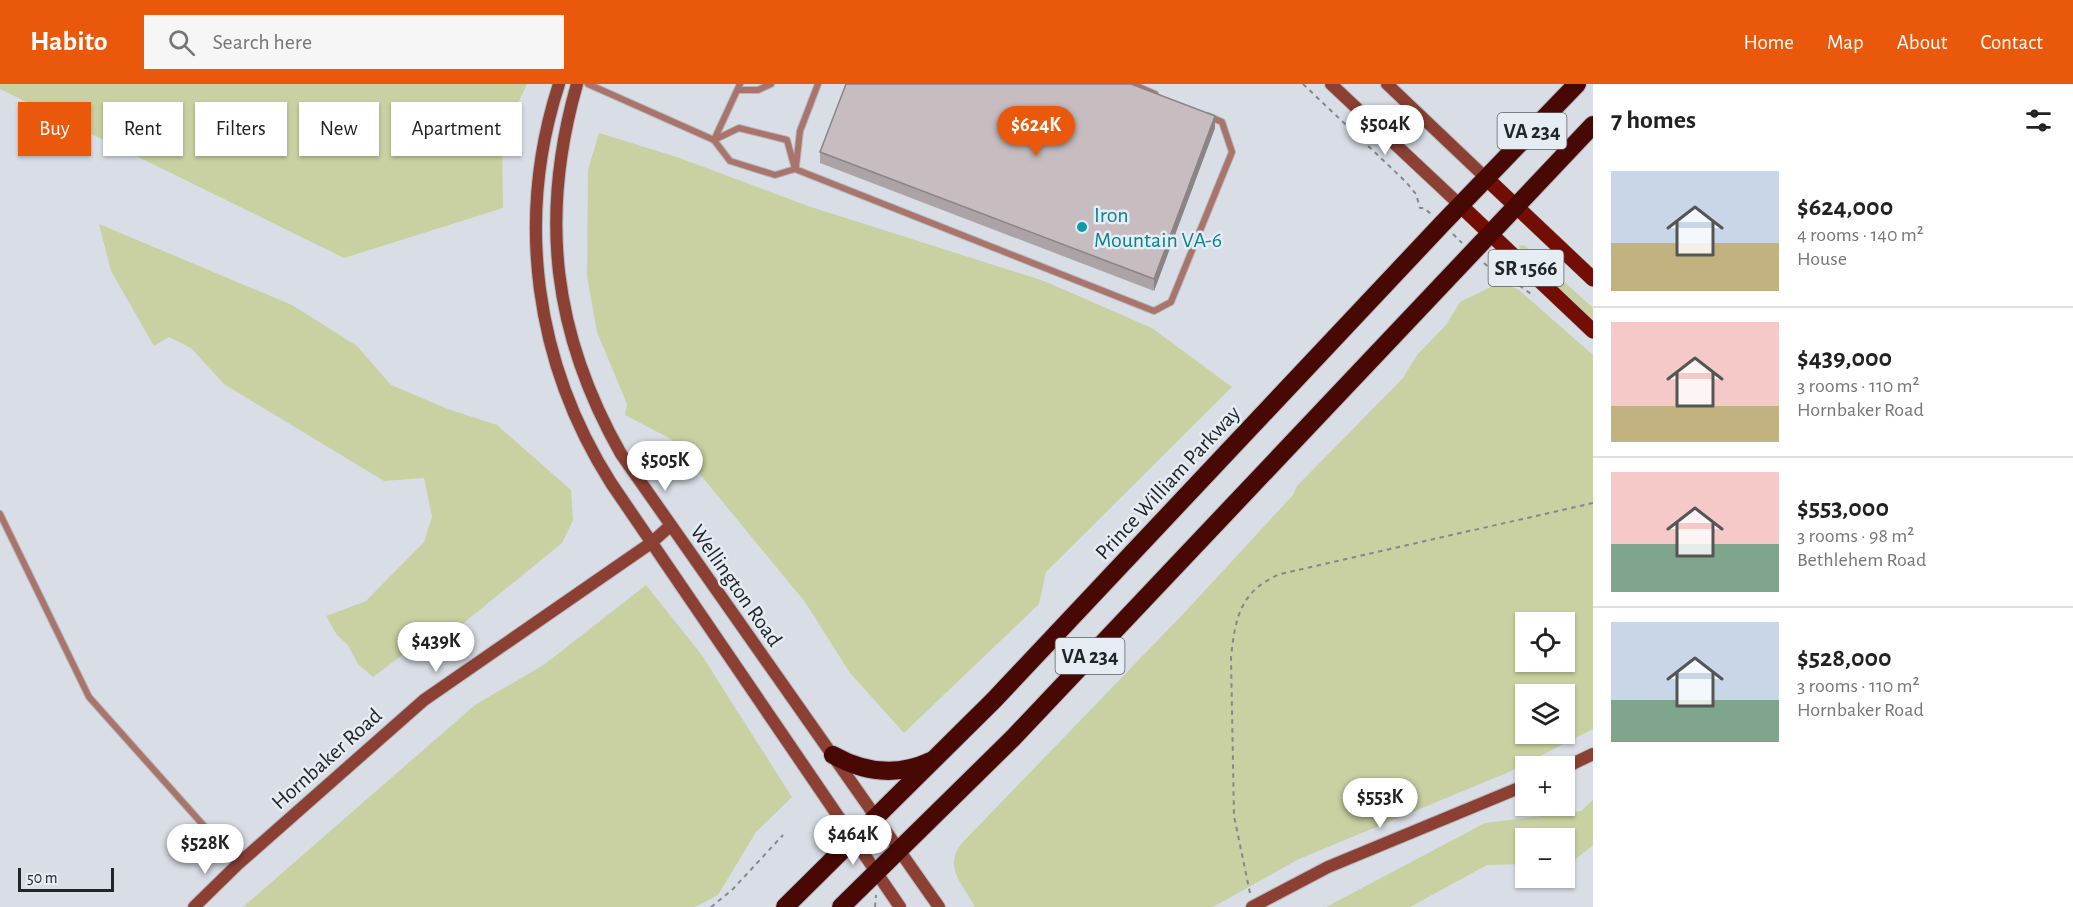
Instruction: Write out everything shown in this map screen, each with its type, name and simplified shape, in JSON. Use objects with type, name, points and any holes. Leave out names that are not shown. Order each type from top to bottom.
[{"type":"highway","name":"Prince William Parkway","points":[[785,907],[938,758],[1577,84]]},
{"type":"highway","name":"VA 234","points":[[841,907],[876,881],[900,849],[1013,738],[1593,125]]},
{"type":"highway","points":[[833,755],[848,764],[881,772],[915,768],[938,758]]},
{"type":"main road","name":"Wellington Road","points":[[559,84],[544,138],[536,204],[537,270],[543,319],[559,379],[585,439],[651,543],[854,842],[876,881],[900,907]]},
{"type":"main road","name":"Wellington Road","points":[[577,84],[561,151],[555,213],[556,259],[565,317],[576,356],[603,422],[621,454],[670,526],[939,907]]},
{"type":"main road","name":"SR 1566","points":[[1331,84],[1593,331]]},
{"type":"main road","name":"SR 1566","points":[[1388,84],[1593,279]]},
{"type":"main road","name":"Hornbaker Road","points":[[194,907],[238,864],[424,700],[651,543],[670,526]]},
{"type":"main road","points":[[1575,763],[1593,754]]},
{"type":"main road","points":[[1252,907],[1328,867],[1515,790]]},
{"type":"lane","points":[[588,84],[714,140],[730,161],[775,175],[795,169],[1154,311],[1171,302],[1232,152],[1222,122],[1202,114]]},
{"type":"lane","points":[[714,140],[740,87],[758,90],[771,84]]},
{"type":"lane","points":[[795,169],[800,131],[818,84]]},
{"type":"lane","points":[[1132,84],[1162,97]]},
{"type":"lane","points":[[714,140],[739,128],[787,140],[795,169]]},
{"type":"lane","points":[[0,514],[89,697],[238,864]]},
{"type":"path","points":[[1303,84],[1406,182],[1416,194],[1420,208],[1424,208],[1495,273],[1495,278],[1516,282],[1536,298]]},
{"type":"path","points":[[1252,907],[1234,816],[1231,761],[1231,658],[1233,635],[1244,601],[1255,588],[1280,574],[1593,503]]},
{"type":"path","points":[[711,907],[732,890],[783,835]]},
{"type":"path","points":[[875,907],[876,881]]},
{"type":"green space","points":[[0,84],[527,84],[519,102],[391,102],[391,156],[502,156],[503,208],[344,258],[136,156],[183,156],[183,102],[103,102],[103,140],[91,134],[91,102],[26,102],[0,89]]},
{"type":"green space","points":[[599,133],[677,157],[808,206],[1044,281],[1152,328],[1232,387],[1046,572],[1039,604],[904,733],[850,673],[805,602],[671,439],[625,415],[627,404],[597,332],[587,276],[588,170]]},
{"type":"green space","points":[[99,224],[292,305],[357,346],[391,385],[448,409],[497,425],[571,490],[573,520],[562,543],[455,630],[401,656],[373,677],[358,664],[348,645],[337,635],[326,616],[366,601],[424,542],[432,517],[424,478],[384,481],[224,384],[191,348],[169,337],[154,346],[111,271]]},
{"type":"green space","points":[[1524,245],[1593,308],[1593,320],[1521,251],[1519,246]]},
{"type":"green space","points":[[1495,285],[1508,285],[1519,290],[1593,355],[1593,729],[1575,738],[1575,684],[1515,684],[1515,744],[1564,744],[1540,756],[1515,756],[1515,769],[1509,772],[1299,859],[1213,907],[975,907],[960,883],[954,867],[954,860],[962,843],[1185,612],[1293,495],[1297,486],[1403,378],[1417,355],[1446,325],[1460,302]]},
{"type":"green space","points":[[646,585],[701,654],[792,797],[756,832],[718,895],[695,907],[243,907],[475,705],[545,664]]},
{"type":"green space","points":[[1593,800],[1593,845],[1575,860],[1575,828],[1515,828],[1515,864],[1487,865],[1410,907],[1326,907],[1485,823],[1541,816],[1575,816],[1575,812],[1581,811]]},
{"type":"building","name":"Iron Mountain VA-6","points":[[846,84],[1131,84],[1215,116],[1154,279],[820,152]]},
{"type":"place","name":"Iron Mountain VA-6","points":[[1082,227]]}]
